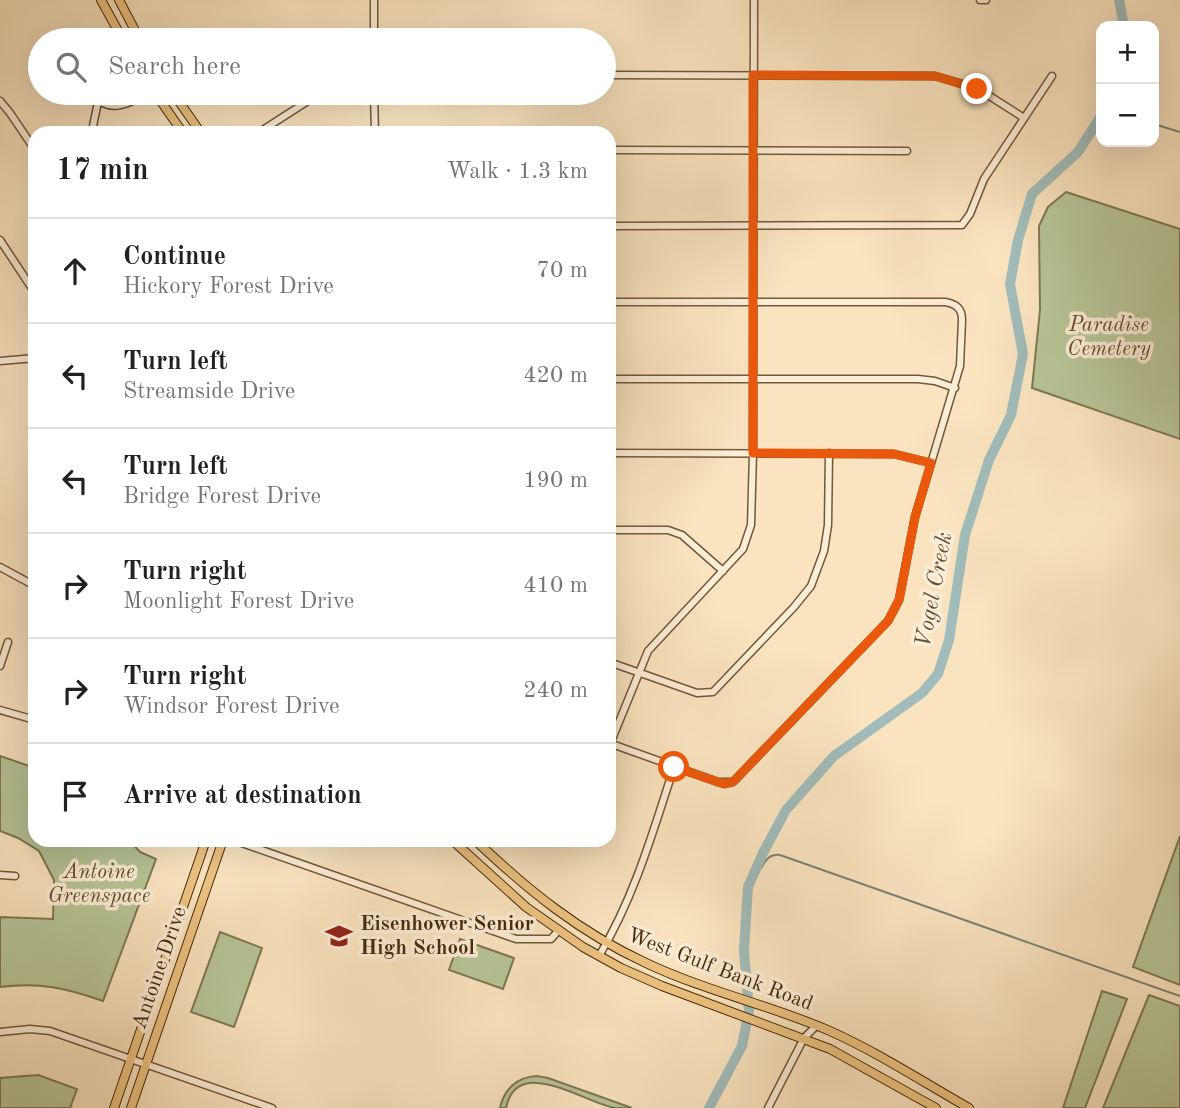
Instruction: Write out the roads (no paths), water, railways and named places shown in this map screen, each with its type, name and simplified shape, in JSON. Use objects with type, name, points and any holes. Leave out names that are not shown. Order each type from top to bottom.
[{"type":"main road","points":[[101,0],[116,28]]},
{"type":"main road","points":[[107,11],[120,3],[134,28]]},
{"type":"main road","points":[[163,105],[178,126]]},
{"type":"main road","points":[[181,105],[196,126]]},
{"type":"main road","name":"Antoine Drive","points":[[114,1108],[204,847]]},
{"type":"main road","name":"Antoine Drive","points":[[131,1108],[221,847]]},
{"type":"main road","name":"West Gulf Bank Road","points":[[460,847],[516,898],[558,930],[599,956],[641,977],[707,1004],[804,1038],[865,1067],[936,1108]]},
{"type":"main road","name":"West Gulf Bank Road","points":[[483,847],[527,888],[566,918],[607,943],[647,964],[816,1026],[867,1049],[969,1108]]},
{"type":"main road","points":[[516,898],[527,888]]},
{"type":"main road","points":[[164,966],[178,971]]},
{"type":"main road","points":[[707,1004],[713,989]]},
{"type":"main road","points":[[148,1009],[163,1015]]},
{"type":"main road","points":[[923,1101],[931,1087]]},
{"type":"street","points":[[374,0],[374,28]]},
{"type":"street","points":[[616,728],[648,651],[743,549],[751,525],[754,0]]},
{"type":"street","points":[[980,0],[986,0]]},
{"type":"street","points":[[616,75],[935,76],[977,89],[1024,118]]},
{"type":"street","points":[[616,226],[962,225],[970,214],[984,179],[1052,76]]},
{"type":"street","points":[[0,102],[28,140]]},
{"type":"street","points":[[93,126],[98,105]]},
{"type":"street","points":[[269,126],[302,105]]},
{"type":"street","points":[[374,105],[374,126]]},
{"type":"street","points":[[616,150],[907,151]]},
{"type":"street","points":[[0,240],[28,282]]},
{"type":"street","points":[[616,302],[945,302],[957,306],[962,312],[962,356],[954,388],[915,517],[901,592],[892,615],[882,628],[733,782],[724,784],[616,745]]},
{"type":"street","points":[[0,361],[28,359]]},
{"type":"street","points":[[616,379],[918,379],[935,381],[954,388]]},
{"type":"street","points":[[616,453],[894,454],[931,463]]},
{"type":"street","points":[[616,664],[697,693],[713,692],[794,607],[815,577],[824,551],[828,525],[830,453]]},
{"type":"street","points":[[616,530],[676,532],[723,571]]},
{"type":"street","points":[[0,567],[28,582]]},
{"type":"street","points":[[0,666],[8,642]]},
{"type":"street","points":[[0,710],[28,718]]},
{"type":"street","points":[[599,956],[624,909],[674,767]]},
{"type":"street","points":[[253,847],[516,939],[551,939],[558,930]]},
{"type":"street","points":[[0,875],[15,876]]},
{"type":"street","points":[[768,1108],[804,1038],[816,1026]]},
{"type":"street","points":[[0,1032],[30,1029],[50,1031],[272,1108]]},
{"type":"waterway","name":"Vogel Creek","points":[[1119,0],[1123,21]]},
{"type":"waterway","name":"Vogel Creek","points":[[709,1108],[742,1046],[749,1011],[744,950],[748,887],[763,853],[786,810],[834,756],[922,693],[938,674],[949,640],[965,535],[989,460],[1011,415],[1023,354],[1010,284],[1018,240],[1032,194],[1078,152],[1096,124]]},
{"type":"waterway","points":[[1159,126],[1180,132]]},
{"type":"waterway","points":[[752,878],[770,857],[780,855],[1180,996]]},
{"type":"place","name":"Eisenhower Senior High School","points":[[339,936]]},
{"type":"park label","name":"Paradise Cemetery","points":[[1109,337]]},
{"type":"park label","name":"Antoine Greenspace","points":[[99,884]]}]
